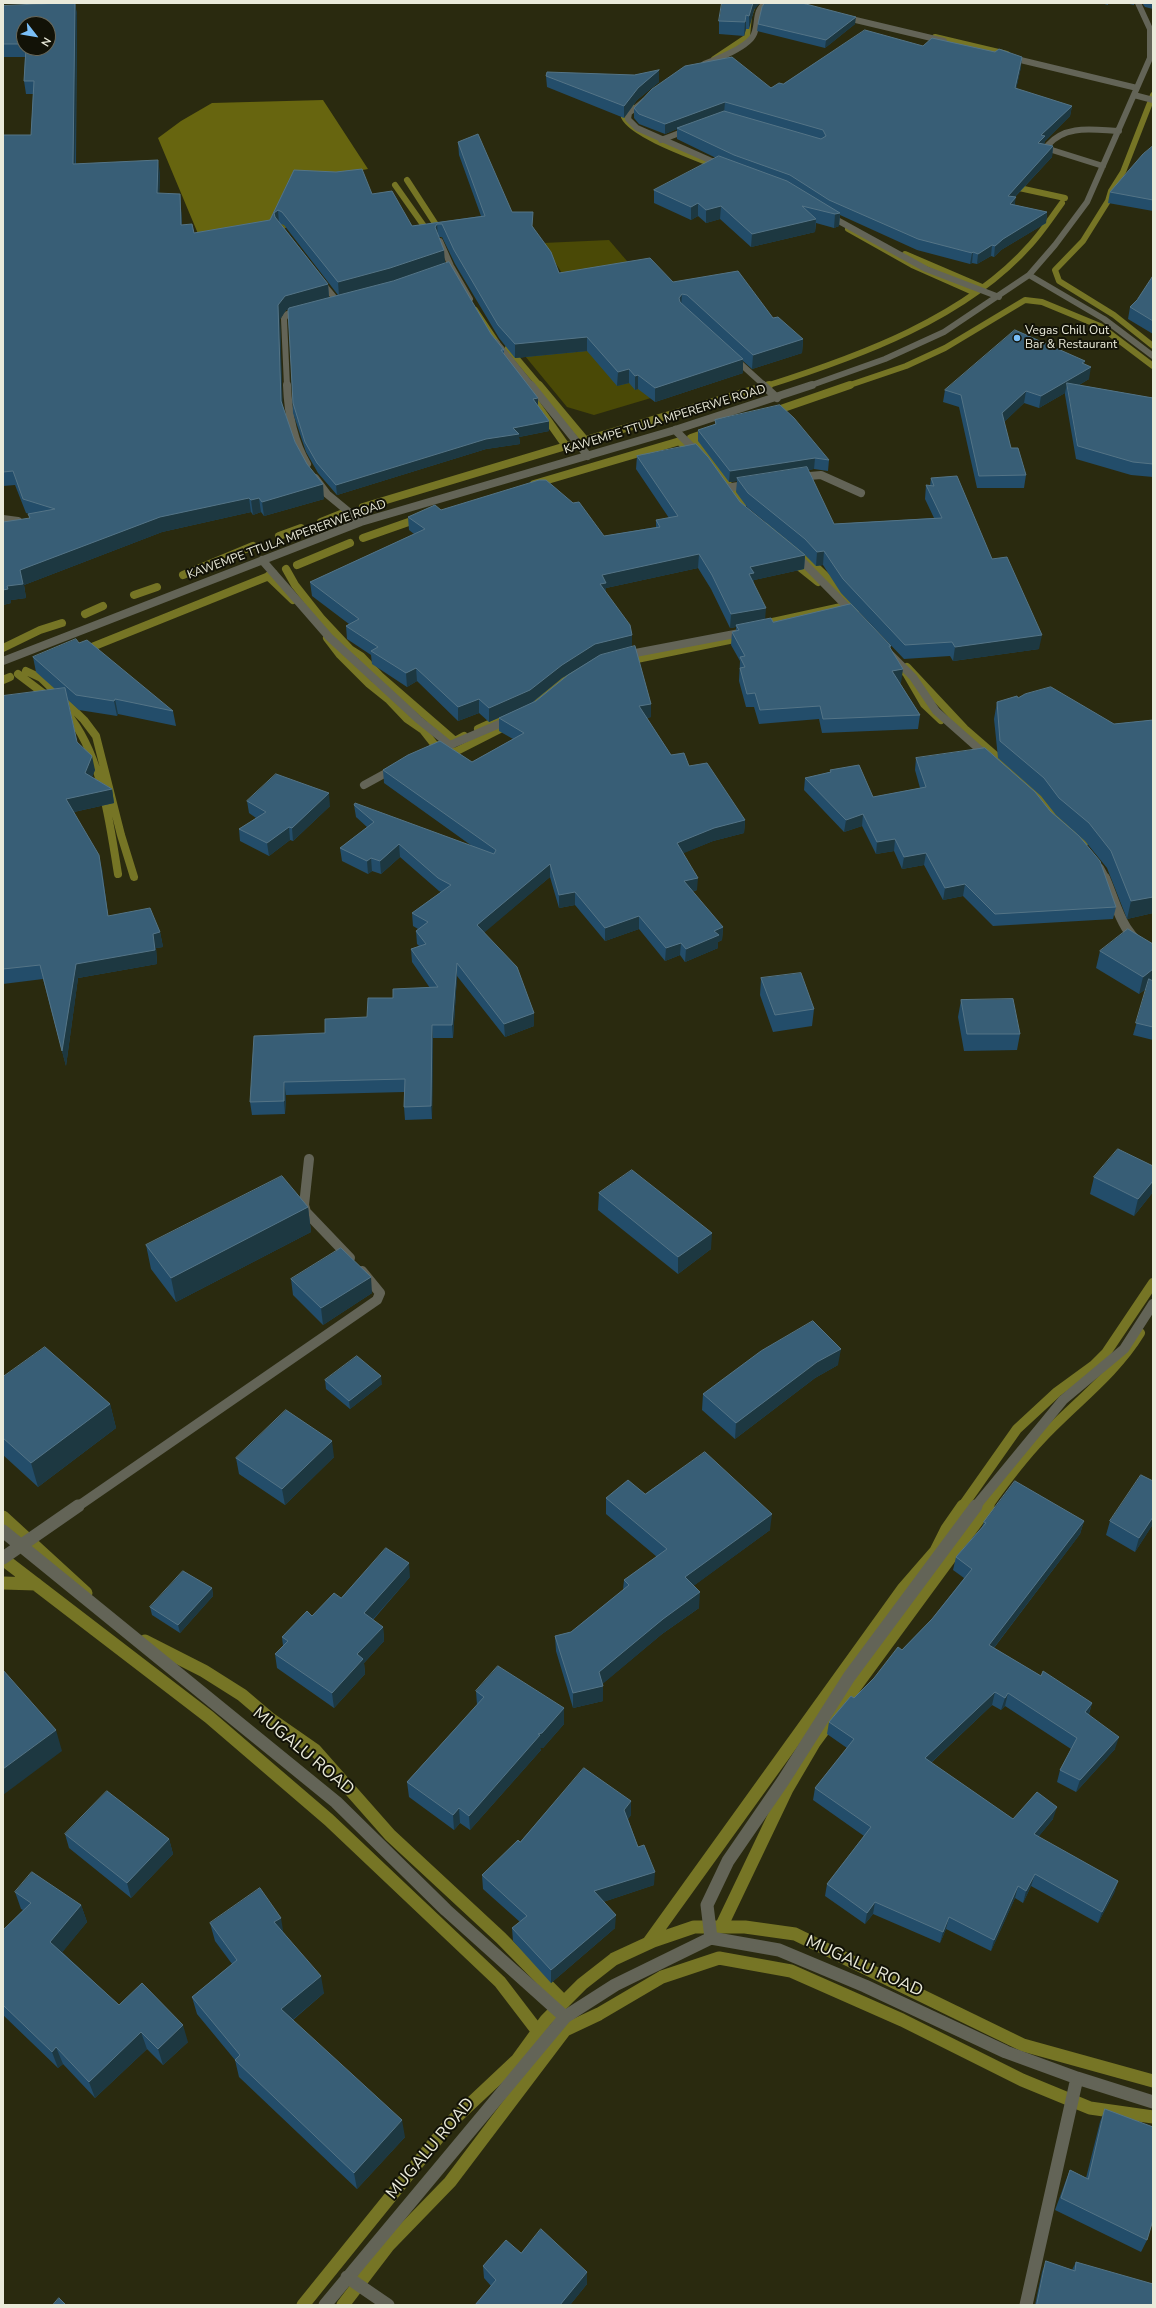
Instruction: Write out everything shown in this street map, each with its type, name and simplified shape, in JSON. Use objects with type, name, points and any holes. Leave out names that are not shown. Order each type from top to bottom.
[{"type":"street","points":[[694,67],[721,59],[748,40],[754,34],[758,11],[766,3]]},
{"type":"street","name":"KAWEMPE TTULA MPERERWE ROAD","points":[[3,661],[361,522],[588,456],[777,398],[885,359],[944,332],[999,297],[1029,275],[1088,202],[1150,58],[1152,36],[1148,18],[1138,3]]},
{"type":"street","points":[[839,16],[947,42]]},
{"type":"street","points":[[999,55],[1137,88]]},
{"type":"street","points":[[1134,95],[1153,100]]},
{"type":"street","points":[[652,96],[630,113],[628,119],[637,128],[661,140],[732,170]]},
{"type":"street","points":[[661,140],[694,127]]},
{"type":"street","points":[[1103,166],[1052,150],[1048,145],[1058,134],[1066,131],[1118,130]]},
{"type":"street","points":[[820,211],[926,269],[999,297]]},
{"type":"street","points":[[440,241],[448,267],[475,307]]},
{"type":"street","points":[[314,271],[337,302]]},
{"type":"street","points":[[1029,275],[1104,319],[1153,356]]},
{"type":"street","points":[[308,308],[293,311],[287,314],[284,319],[288,414],[301,454],[313,476],[327,494],[361,522]]},
{"type":"street","points":[[491,334],[588,456]]},
{"type":"street","points":[[724,349],[777,398]]},
{"type":"street","points":[[675,430],[707,462]]},
{"type":"street","points":[[793,478],[821,475],[862,493]]},
{"type":"street","points":[[727,488],[756,483]]},
{"type":"street","points":[[3,519],[18,521]]},
{"type":"street","points":[[788,548],[847,611],[860,620]]},
{"type":"street","points":[[262,560],[329,637],[419,720],[450,745]]},
{"type":"street","points":[[616,657],[686,642],[756,630]]},
{"type":"street","points":[[887,651],[913,677],[936,711],[995,764]]},
{"type":"street","points":[[429,753],[519,715]]},
{"type":"street","points":[[364,785],[401,765]]},
{"type":"street","points":[[1093,860],[1102,870],[1108,884],[1117,915],[1124,930],[1138,945],[1153,954]]},
{"type":"street","points":[[3,1558],[377,1300],[380,1293],[376,1286],[306,1212],[304,1206],[309,1159]]},
{"type":"street","points":[[711,1938],[708,1906],[728,1861],[783,1780],[849,1677],[975,1507],[1012,1461],[1063,1400],[1124,1349],[1153,1304]]},
{"type":"street","name":"MUGALU ROAD","points":[[3,1531],[336,1802],[446,1910],[565,2017]]},
{"type":"street","name":"MUGALU ROAD","points":[[325,2305],[565,2017],[615,1985],[711,1938],[779,1950],[865,1986],[1006,2052],[1076,2078],[1153,2102]]},
{"type":"street","points":[[1026,2305],[1076,2078]]},
{"type":"street","points":[[347,2277],[388,2305]]},
{"type":"shaded area","points":[[323,100],[368,169],[302,181],[289,225],[219,284],[158,138],[181,121],[212,103]]},
{"type":"shaded area","points":[[609,240],[639,275],[570,286],[543,243]]},
{"type":"shaded area","points":[[612,346],[651,398],[594,415],[567,407],[525,356]]},
{"type":"building","points":[[75,3],[73,164],[158,160],[157,193],[180,194],[181,225],[192,224],[194,233],[270,220],[294,170],[336,172],[362,169],[372,194],[392,191],[412,226],[485,216],[458,142],[478,134],[512,212],[533,212],[532,226],[551,252],[559,273],[650,258],[673,282],[738,271],[773,318],[778,317],[803,339],[753,355],[687,295],[682,294],[679,298],[680,302],[743,359],[655,388],[638,375],[635,376],[629,369],[618,372],[587,337],[515,344],[498,325],[454,250],[442,224],[437,224],[435,227],[444,250],[390,268],[338,282],[282,212],[278,210],[274,213],[275,217],[328,284],[285,296],[278,305],[281,401],[295,442],[307,464],[323,484],[262,502],[259,498],[251,500],[249,498],[160,517],[20,570],[23,584],[7,586],[8,589],[3,590],[3,522],[30,518],[28,514],[55,509],[23,499],[13,471],[3,472],[3,135],[31,135],[34,81],[24,81],[26,56],[56,56],[56,16],[16,16],[16,44],[3,44],[3,6]]},
{"type":"building","points":[[722,3],[753,3],[749,16],[746,15],[745,22],[719,21]]},
{"type":"building","points":[[765,3],[802,3],[856,17],[826,40],[758,24],[762,7]]},
{"type":"building","points":[[865,30],[923,46],[932,38],[995,52],[999,49],[1022,57],[1015,88],[1072,106],[1041,135],[1045,136],[1038,143],[1053,146],[1008,196],[1016,197],[1010,204],[1047,212],[1003,239],[995,246],[992,245],[978,254],[972,253],[918,239],[829,200],[790,175],[734,155],[677,128],[724,111],[821,139],[826,136],[823,130],[725,102],[665,124],[639,114],[634,108],[652,89],[685,66],[732,57],[771,88],[779,83],[783,84]]},
{"type":"building","points":[[659,70],[638,88],[624,106],[546,76],[547,72],[634,75]]},
{"type":"building","points":[[1153,146],[1153,200],[1110,192],[1143,154]]},
{"type":"building","points":[[719,156],[787,181],[840,213],[835,214],[802,206],[816,219],[752,234],[721,206],[706,210],[698,203],[691,207],[654,190]]},
{"type":"building","points":[[449,262],[491,334],[504,350],[501,350],[538,398],[533,399],[549,421],[513,428],[519,434],[486,439],[336,485],[317,463],[305,442],[293,403],[289,308],[393,281]]},
{"type":"building","points":[[1153,276],[1153,321],[1130,307],[1137,300]]},
{"type":"building","points":[[1015,330],[1085,361],[1082,363],[1091,367],[1041,396],[1026,391],[1002,413],[1011,448],[1018,448],[1026,475],[979,476],[961,395],[945,390]]},
{"type":"building","points":[[1067,383],[1153,398],[1153,464],[1133,462],[1078,446]]},
{"type":"building","points":[[780,405],[794,418],[829,460],[815,458],[730,471],[698,430],[716,424],[715,420]]},
{"type":"building","points":[[696,444],[708,457],[740,502],[805,555],[750,567],[754,573],[749,574],[766,608],[731,614],[712,575],[699,554],[602,575],[606,583],[600,584],[630,625],[632,635],[595,644],[562,665],[530,690],[489,708],[479,699],[458,707],[416,668],[406,673],[371,651],[378,647],[346,626],[359,619],[310,582],[425,529],[408,517],[435,505],[441,510],[539,480],[546,480],[573,503],[579,502],[604,536],[660,527],[656,520],[678,516],[637,456]]},
{"type":"building","points":[[807,467],[834,524],[942,518],[926,485],[934,486],[931,478],[957,476],[992,559],[1007,557],[1042,635],[955,647],[952,642],[905,645],[843,579],[824,551],[817,552],[805,539],[748,493],[737,478]]},
{"type":"building","points":[[851,604],[891,646],[889,646],[903,669],[892,671],[920,715],[823,719],[820,706],[760,710],[755,693],[747,694],[740,668],[745,667],[740,657],[745,656],[732,632],[739,630],[736,625],[771,618],[773,622]]},
{"type":"building","points":[[76,639],[79,643],[87,640],[173,711],[115,699],[114,701],[76,695],[33,657]]},
{"type":"building","points":[[635,646],[651,704],[639,706],[671,755],[684,753],[689,766],[707,763],[745,820],[714,828],[677,843],[698,878],[684,881],[723,927],[714,931],[719,935],[686,949],[681,943],[666,948],[639,916],[605,928],[575,892],[559,895],[550,864],[477,925],[517,967],[534,1013],[504,1024],[457,963],[452,1025],[432,1025],[431,1106],[404,1107],[405,1079],[284,1082],[284,1101],[250,1102],[254,1036],[325,1033],[325,1019],[367,1017],[368,998],[393,998],[393,989],[438,987],[411,949],[426,944],[416,931],[428,922],[412,913],[451,885],[438,878],[399,844],[380,861],[371,858],[367,861],[340,848],[374,822],[354,805],[355,803],[494,854],[496,850],[383,770],[408,755],[440,741],[472,762],[524,733],[499,718],[536,701],[568,675],[600,655]]},
{"type":"building","points":[[1051,687],[1114,724],[1153,720],[1153,897],[1131,901],[1111,851],[1089,823],[1059,798],[1044,778],[1000,741],[997,702],[1017,696],[1018,698],[1025,694]]},
{"type":"building","points":[[65,688],[77,742],[92,756],[85,773],[112,789],[66,799],[99,855],[108,916],[150,908],[160,932],[153,934],[155,950],[76,964],[62,1051],[40,965],[3,969],[3,696]]},
{"type":"building","points":[[985,748],[1035,792],[1050,811],[1079,836],[1100,861],[1116,907],[995,914],[965,884],[945,888],[926,853],[904,857],[895,839],[877,842],[863,814],[846,820],[805,778],[831,772],[830,770],[859,765],[873,797],[926,787],[916,758]]},
{"type":"building","points":[[276,774],[329,793],[292,828],[289,827],[267,843],[239,829],[266,812],[247,801]]},
{"type":"building","points":[[1128,929],[1153,944],[1153,969],[1143,977],[1100,951]]},
{"type":"building","points":[[801,973],[814,1009],[775,1015],[761,978]]},
{"type":"building","points":[[1149,979],[1153,981],[1153,1027],[1136,1023]]},
{"type":"building","points":[[1013,999],[1020,1034],[967,1034],[961,1000]]},
{"type":"building","points":[[1118,1149],[1153,1166],[1153,1181],[1138,1199],[1094,1177]]},
{"type":"building","points":[[632,1170],[712,1233],[678,1257],[599,1193]]},
{"type":"building","points":[[282,1176],[308,1207],[171,1278],[146,1245]]},
{"type":"building","points":[[341,1248],[371,1277],[321,1308],[291,1279]]},
{"type":"building","points":[[813,1321],[841,1349],[817,1362],[736,1423],[703,1394],[761,1351]]},
{"type":"building","points":[[45,1347],[110,1404],[31,1463],[3,1438],[3,1377]]},
{"type":"building","points":[[357,1356],[381,1376],[349,1401],[325,1380]]},
{"type":"building","points":[[286,1410],[332,1441],[282,1489],[236,1458]]},
{"type":"building","points":[[705,1452],[772,1514],[685,1577],[700,1592],[663,1619],[599,1672],[603,1686],[573,1693],[555,1636],[571,1632],[629,1585],[624,1580],[667,1549],[606,1498],[628,1480],[645,1494]]},
{"type":"building","points":[[1141,1475],[1153,1481],[1153,1517],[1139,1538],[1110,1521]]},
{"type":"building","points":[[1015,1481],[1084,1521],[989,1645],[1041,1676],[1043,1671],[1092,1703],[1085,1712],[1119,1737],[1080,1780],[1060,1770],[1077,1738],[1008,1693],[1005,1698],[995,1692],[925,1758],[1013,1819],[1037,1792],[1057,1807],[1034,1834],[1118,1881],[1102,1912],[1035,1874],[1026,1891],[1018,1886],[994,1940],[949,1917],[943,1932],[875,1902],[867,1913],[827,1884],[871,1827],[815,1788],[854,1739],[829,1722],[851,1696],[854,1698],[874,1678],[898,1647],[902,1650],[932,1619],[972,1569],[956,1557],[986,1523],[984,1522]]},
{"type":"building","points":[[386,1548],[409,1563],[364,1613],[383,1627],[357,1654],[363,1659],[332,1693],[275,1654],[288,1641],[282,1637],[307,1611],[312,1616],[334,1593],[341,1598]]},
{"type":"building","points":[[183,1571],[212,1588],[178,1625],[150,1607]]},
{"type":"building","points":[[498,1666],[564,1708],[542,1733],[538,1734],[540,1735],[469,1816],[459,1808],[453,1815],[407,1782],[484,1697],[476,1691]]},
{"type":"building","points":[[3,1670],[56,1730],[3,1769]]},
{"type":"building","points":[[584,1768],[631,1801],[624,1810],[638,1847],[644,1845],[655,1872],[594,1891],[616,1915],[551,1970],[512,1928],[527,1916],[482,1875],[518,1840],[520,1842]]},
{"type":"building","points":[[107,1791],[169,1839],[127,1883],[65,1834]]},
{"type":"building","points":[[32,1872],[81,1905],[50,1942],[119,2005],[142,1983],[183,2025],[158,2049],[141,2032],[89,2082],[56,2047],[52,2052],[3,2005],[3,1930],[31,1903],[15,1892]]},
{"type":"building","points":[[260,1888],[281,1918],[274,1922],[321,1976],[281,2009],[402,2120],[354,2173],[235,2060],[240,2055],[192,1997],[237,1960],[210,1923]]},
{"type":"building","points":[[1105,2109],[1153,2127],[1153,2220],[1147,2240],[1061,2198],[1070,2170],[1088,2179]]},
{"type":"building","points":[[541,2229],[587,2272],[560,2305],[475,2305],[496,2280],[483,2266],[506,2240],[521,2253]]},
{"type":"building","points":[[1046,2261],[1075,2271],[1076,2262],[1153,2284],[1153,2305],[1037,2305]]},
{"type":"building","points":[[59,2298],[66,2305],[53,2305]]},
{"type":"waterway","points":[[714,59],[747,37],[749,16],[754,3]]},
{"type":"waterway","points":[[935,37],[1007,54]]},
{"type":"waterway","points":[[1153,95],[1123,172],[1111,191],[1108,201],[1083,241],[1055,270],[1059,281],[1114,315],[1153,346]]},
{"type":"waterway","points":[[632,107],[624,117],[640,132],[667,146],[719,167]]},
{"type":"waterway","points":[[407,180],[442,234]]},
{"type":"waterway","points":[[395,185],[431,236]]},
{"type":"waterway","points":[[1010,186],[1065,198]]},
{"type":"waterway","points":[[766,386],[801,375],[873,348],[909,332],[943,314],[975,293],[1005,270],[1031,244],[1062,203]]},
{"type":"waterway","points":[[848,229],[912,265],[973,292]]},
{"type":"waterway","points":[[905,254],[982,287]]},
{"type":"waterway","points":[[847,386],[906,366],[945,348],[1025,300],[1042,302],[1100,326],[1153,366]]},
{"type":"waterway","points":[[475,310],[497,343]]},
{"type":"waterway","points":[[508,348],[540,386]]},
{"type":"waterway","points":[[539,385],[585,440]]},
{"type":"waterway","points":[[566,446],[769,385]]},
{"type":"waterway","points":[[772,412],[850,385]]},
{"type":"waterway","points":[[530,395],[566,446]]},
{"type":"waterway","points":[[711,431],[691,438],[712,461],[742,505]]},
{"type":"waterway","points":[[534,484],[680,441],[693,457]]},
{"type":"waterway","points":[[363,507],[566,446]]},
{"type":"waterway","points":[[321,522],[341,514]]},
{"type":"waterway","points":[[363,538],[420,518]]},
{"type":"waterway","points":[[770,523],[837,587],[855,610]]},
{"type":"waterway","points":[[279,536],[301,528]]},
{"type":"waterway","points":[[297,565],[350,543]]},
{"type":"waterway","points":[[183,575],[253,546]]},
{"type":"waterway","points":[[793,562],[818,582]]},
{"type":"waterway","points":[[286,569],[295,585],[321,618],[350,649],[361,656],[380,676],[455,741],[464,736]]},
{"type":"waterway","points":[[268,576],[274,574]]},
{"type":"waterway","points":[[82,651],[268,576]]},
{"type":"waterway","points":[[268,576],[293,600]]},
{"type":"waterway","points":[[134,595],[157,587]]},
{"type":"waterway","points":[[85,614],[103,606]]},
{"type":"waterway","points":[[759,625],[841,607]]},
{"type":"waterway","points":[[3,648],[40,630],[62,623]]},
{"type":"waterway","points":[[627,661],[744,637]]},
{"type":"waterway","points":[[327,638],[340,655],[369,684],[389,700],[407,719],[423,730],[434,744],[451,752],[457,751],[510,724]]},
{"type":"waterway","points":[[525,707],[564,678],[590,664]]},
{"type":"waterway","points":[[907,667],[965,729],[1026,782],[1055,815],[1084,843]]},
{"type":"waterway","points":[[900,669],[906,673],[924,704],[941,720]]},
{"type":"waterway","points":[[26,671],[41,678],[84,720],[96,736],[121,835],[134,877]]},
{"type":"waterway","points":[[18,674],[51,699]]},
{"type":"waterway","points":[[3,680],[10,677]]},
{"type":"waterway","points":[[66,712],[78,729],[96,768],[107,810],[118,874]]},
{"type":"waterway","points":[[478,729],[511,714]]},
{"type":"waterway","points":[[962,1507],[1017,1429],[1057,1392],[1094,1365],[1106,1353],[1153,1283]]},
{"type":"waterway","points":[[987,1507],[1013,1471],[1055,1425],[1119,1362],[1140,1333]]},
{"type":"waterway","points":[[649,1942],[903,1589],[936,1551],[947,1529],[963,1506]]},
{"type":"waterway","points":[[721,1927],[787,1789],[814,1743],[988,1506]]},
{"type":"waterway","points":[[3,1517],[86,1593]]},
{"type":"waterway","points":[[3,1559],[36,1584]]},
{"type":"waterway","points":[[3,1583],[36,1584]]},
{"type":"waterway","points":[[36,1584],[209,1717],[329,1820],[500,1982],[538,2031]]},
{"type":"waterway","points":[[145,1641],[204,1671],[242,1695],[269,1718],[315,1750],[390,1835],[501,1938],[564,2002]]},
{"type":"waterway","points":[[564,2002],[582,1984],[614,1959],[653,1941],[694,1927],[721,1927]]},
{"type":"waterway","points":[[721,1927],[745,1927],[795,1934],[1023,2045],[1153,2081]]},
{"type":"waterway","points":[[343,2305],[388,2246],[450,2182],[565,2030],[599,2014],[662,1977],[719,1958],[791,1971],[902,2020],[1022,2080],[1090,2108],[1153,2117]]},
{"type":"waterway","points":[[538,2031],[546,2020],[564,2002]]},
{"type":"waterway","points":[[303,2305],[450,2123],[517,2060],[538,2031]]},
{"type":"place","name":"Vegas Chill Out Bar & Restaurant","points":[[1017,338]]}]
